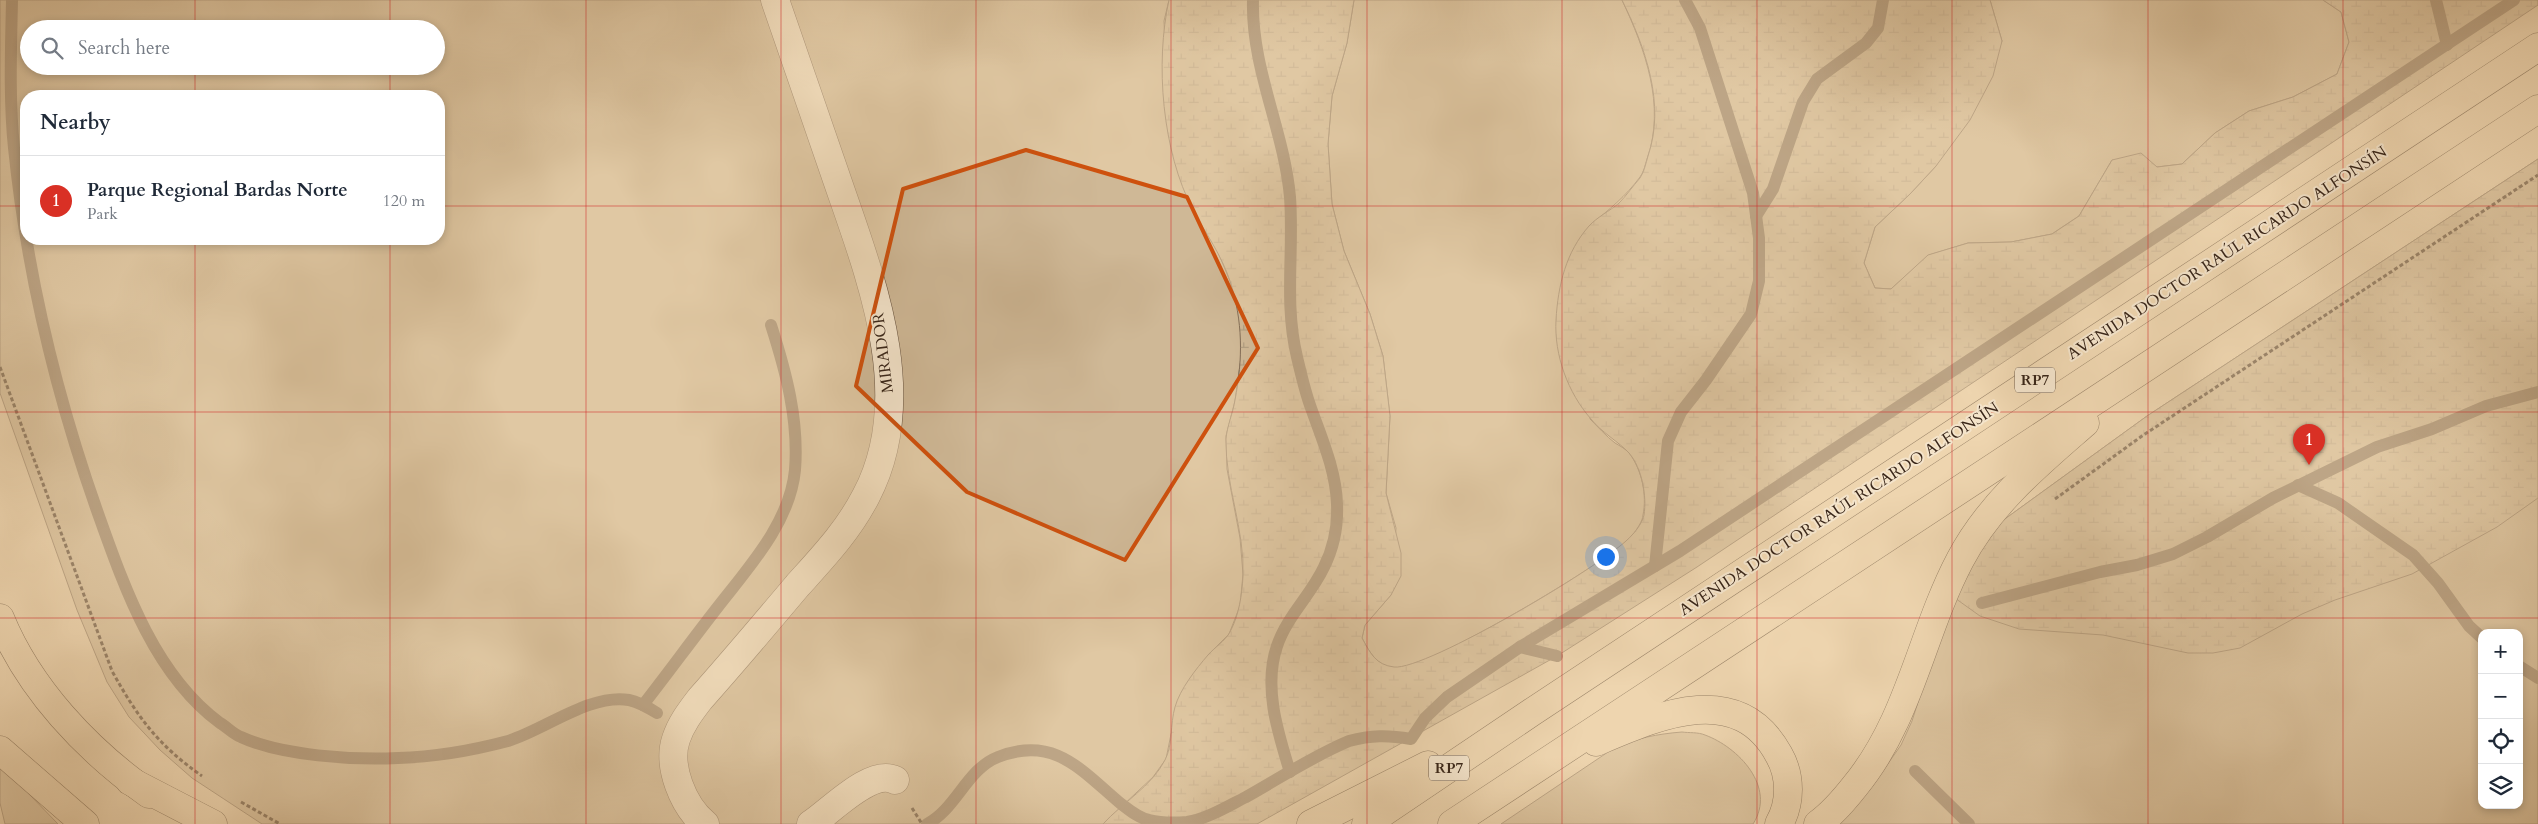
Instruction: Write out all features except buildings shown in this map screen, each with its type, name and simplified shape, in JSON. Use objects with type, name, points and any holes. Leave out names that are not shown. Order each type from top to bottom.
[{"type":"main road","name":"AVENIDA DOCTOR RAÚL RICARDO ALFONSÍN","points":[[1366,824],[1532,712],[2538,47]]},
{"type":"main road","points":[[1452,824],[2538,109]]},
{"type":"main road","points":[[1818,824],[1846,797],[1885,744],[1907,695],[1946,589],[1975,534],[1994,508],[2020,481],[2157,359]]},
{"type":"main road","points":[[0,618],[34,678],[65,721],[130,781],[190,824]]},
{"type":"main road","points":[[1533,769],[1653,719],[1691,710],[1732,713],[1755,724],[1772,741],[1784,764],[1789,788],[1786,812],[1779,824]]},
{"type":"main road","points":[[1311,824],[1532,712]]},
{"type":"main road","points":[[0,750],[84,824]]},
{"type":"main road","points":[[130,781],[213,824]]},
{"type":"street","name":"MIRADOR","points":[[704,824],[686,801],[678,782],[674,760],[675,741],[685,719],[847,530],[867,495],[883,454],[889,409],[887,362],[878,306],[860,247],[775,0]]},
{"type":"street","points":[[811,824],[870,780],[883,777],[895,780]]},
{"type":"path","points":[[2048,504],[2158,425],[2538,175]]},
{"type":"path","points":[[0,367],[112,671],[130,704],[157,739],[207,779]]},
{"type":"path","points":[[237,800],[280,824]]},
{"type":"highlighted area","points":[[1026,150],[1187,197],[1258,348],[1125,560],[967,492],[856,386],[903,189]]},
{"type":"green space","points":[[0,0],[1169,0],[1164,21],[1169,132],[1180,178],[1193,210],[1215,245],[1230,281],[1241,321],[1241,357],[1235,401],[1226,436],[1227,469],[1240,538],[1243,574],[1240,606],[1229,634],[1209,654],[1171,734],[1166,759],[1153,777],[1103,824],[262,824],[192,778],[160,750],[129,717],[107,682],[77,610],[0,393]]},
{"type":"green space","points":[[1169,0],[1354,0],[1347,43],[1332,96],[1328,144],[1332,204],[1344,251],[1370,314],[1383,356],[1390,416],[1386,493],[1401,553],[1401,576],[1391,595],[1365,625],[1362,638],[1378,661],[1394,667],[1412,664],[1441,652],[1516,613],[1555,590],[1617,549],[1634,533],[1643,517],[1645,507],[1644,491],[1634,459],[1595,424],[1583,409],[1564,373],[1557,347],[1556,333],[1557,307],[1561,282],[1574,247],[1589,226],[1619,203],[1640,178],[1645,167],[1653,136],[1654,96],[1650,76],[1638,37],[1622,0],[1990,0],[2002,41],[1993,76],[1970,120],[1936,166],[1875,227],[1864,263],[1875,288],[1891,289],[1928,255],[1968,243],[2011,242],[2052,234],[2079,216],[2112,160],[2141,153],[2157,167],[2182,164],[2215,133],[2249,111],[2293,97],[2337,74],[2349,42],[2341,12],[2323,0],[2538,0],[2538,5],[1697,567],[1557,656],[1257,824],[1103,824],[1145,786],[1165,760],[1168,754],[1173,714],[1177,700],[1198,666],[1230,632],[1238,612],[1243,583],[1241,542],[1229,473],[1226,439],[1238,385],[1239,325],[1230,281],[1218,253],[1182,187],[1168,134],[1162,79],[1162,51]]},
{"type":"green space","points":[[1354,0],[1622,0],[1645,58],[1654,98],[1652,139],[1642,173],[1623,197],[1590,225],[1590,419],[1615,443],[1628,452],[1638,468],[1644,491],[1642,520],[1633,535],[1618,548],[1558,588],[1482,632],[1418,663],[1400,668],[1386,666],[1376,660],[1362,638],[1365,625],[1391,595],[1396,528],[1386,493],[1390,416],[1383,356],[1370,314],[1344,251],[1332,204],[1328,144],[1332,96],[1347,43]]},
{"type":"green space","points":[[1990,0],[2323,0],[2341,12],[2349,42],[2337,74],[2293,97],[2249,111],[2215,133],[2182,164],[2157,167],[2112,160],[2079,216],[2052,234],[2011,242],[1968,243],[1929,255],[1891,289],[1875,288],[1864,263],[1875,227],[1936,166],[2002,41]]},
{"type":"green space","points":[[2538,159],[2538,824],[1839,824],[1871,788],[1901,745],[1912,721],[1952,596],[1998,524],[2147,416]]},
{"type":"green space","points":[[2538,159],[2538,498],[2497,527],[2412,574],[2335,600],[2302,614],[2240,648],[2213,653],[2188,653],[2103,635],[2019,629],[1980,616],[1952,596],[1998,524],[2147,416]]},
{"type":"green space","points":[[1682,732],[1702,734],[1718,741],[1730,749],[1750,770],[1757,783],[1760,796],[1759,810],[1753,824],[1501,824],[1614,748],[1647,737]]},
{"type":"green space","points":[[0,764],[58,824],[5,824],[0,803]]},
{"type":"waterway","points":[[12,0],[12,130],[20,195]]},
{"type":"waterway","points":[[1253,0],[1257,50],[1287,172],[1290,197],[1290,297],[1293,337],[1307,396],[1331,467],[1337,504],[1335,536],[1330,552],[1319,577],[1281,635],[1273,662],[1271,678],[1274,710],[1290,772]]},
{"type":"waterway","points":[[1655,566],[1668,441],[1681,412],[1706,380],[1751,314],[1759,281],[1759,238],[1753,193],[1700,28],[1685,0]]},
{"type":"waterway","points":[[1756,216],[1773,189],[1803,102],[1817,79],[1866,43],[1878,28],[1883,0]]},
{"type":"waterway","points":[[2436,0],[2447,45]]},
{"type":"waterway","points":[[927,824],[946,809],[978,770],[998,757],[1018,751],[1035,750],[1051,753],[1065,759],[1137,815],[1154,821],[1178,823],[1195,820],[1217,812],[1310,760],[1349,741],[1380,736],[1411,739],[1425,718],[1447,697],[1520,647],[1680,551],[2514,0]]},
{"type":"waterway","points":[[27,245],[46,336],[70,428],[84,474],[121,575],[146,631],[161,657],[178,682],[198,704],[220,723],[241,737],[276,749],[339,757],[398,758],[454,753],[508,741],[584,707],[614,699],[633,701],[657,713]]},
{"type":"waterway","points":[[643,705],[754,561],[766,544],[785,508],[795,470],[795,433],[790,396],[782,360],[771,325]]},
{"type":"waterway","points":[[1982,603],[2100,572],[2137,565],[2173,554],[2207,537],[2273,498],[2377,447],[2432,429],[2486,406],[2538,392]]},
{"type":"waterway","points":[[2298,485],[2338,503],[2413,555],[2438,583],[2469,626],[2478,634]]},
{"type":"waterway","points":[[1520,647],[1557,656]]},
{"type":"waterway","points":[[2523,669],[2538,678]]},
{"type":"waterway","points":[[1915,771],[1969,824]]},
{"type":"place","name":"Parque Regional Bardas Norte","points":[[2309,465]]}]
